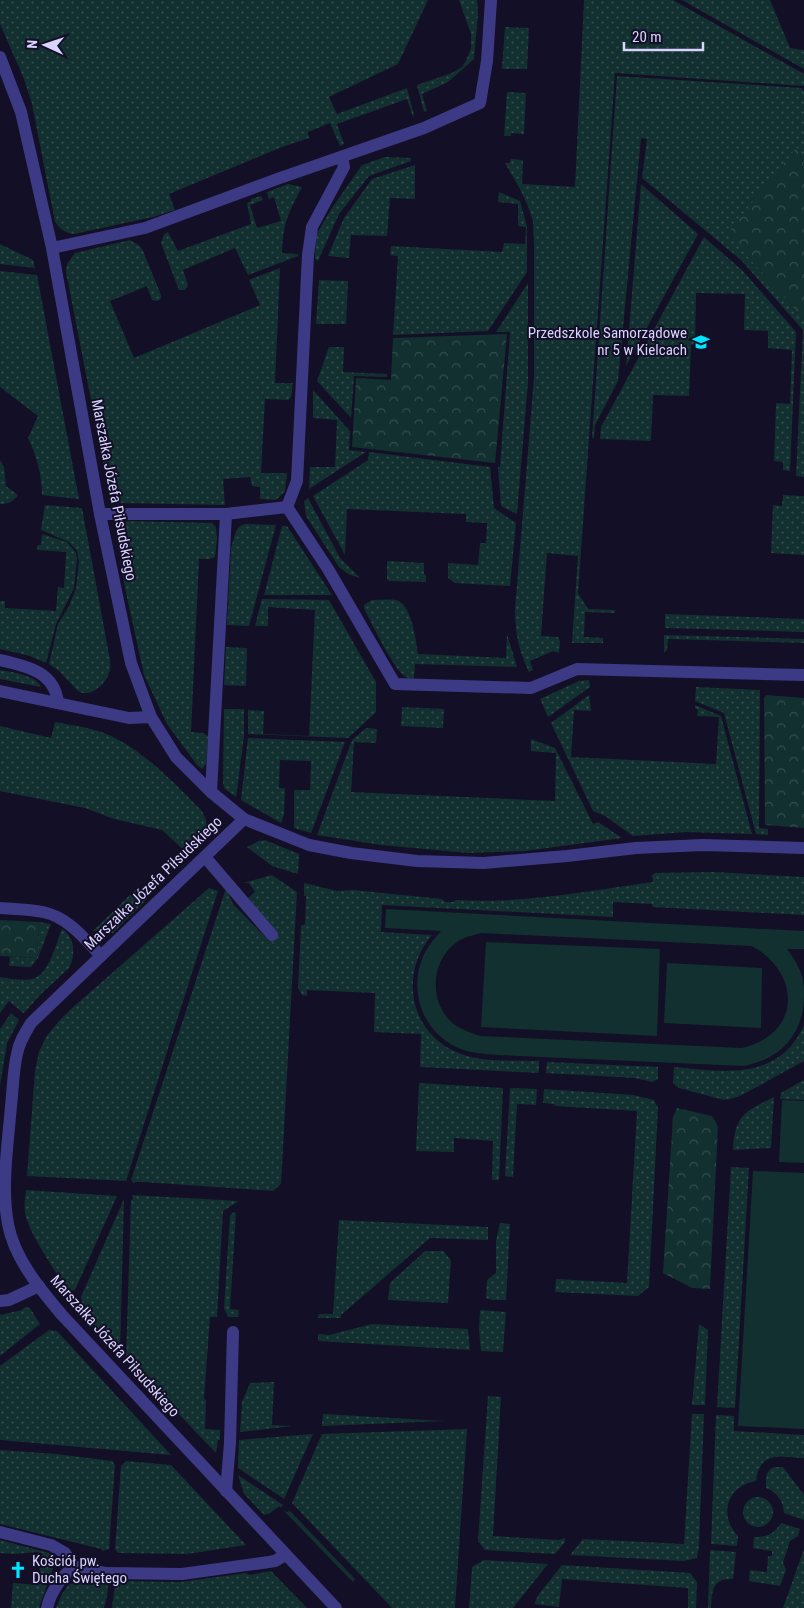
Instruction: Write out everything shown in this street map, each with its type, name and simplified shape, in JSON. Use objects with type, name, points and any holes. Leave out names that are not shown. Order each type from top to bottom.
[{"type":"street","points":[[52,248],[145,228],[277,179],[424,128],[480,103],[487,61],[491,0]]},
{"type":"street","name":"Marszałka Józefa Piłsudskiego","points":[[0,57],[21,112],[52,248],[100,514],[131,662],[150,717],[176,757],[211,792],[244,819],[31,1023],[22,1038],[17,1053],[8,1134],[5,1193],[8,1225],[16,1249],[39,1286],[74,1328],[336,1608]]},
{"type":"street","points":[[287,507],[298,481],[308,255],[312,227],[344,167],[342,157]]},
{"type":"street","points":[[100,514],[226,514],[287,507]]},
{"type":"street","points":[[287,507],[328,569],[395,684],[532,688],[577,669],[804,675]]},
{"type":"street","points":[[211,792],[226,514]]},
{"type":"street","points":[[0,660],[43,674],[57,692],[58,704]]},
{"type":"street","points":[[0,692],[129,718],[150,717]]},
{"type":"street","points":[[244,819],[309,845],[351,854],[417,861],[484,863],[636,848],[703,845],[804,848]]},
{"type":"street","points":[[205,857],[272,935]]},
{"type":"street","points":[[0,908],[44,912],[63,919],[81,934],[101,956]]},
{"type":"street","points":[[0,1301],[9,1300],[39,1286]]},
{"type":"street","points":[[226,1491],[230,1442],[233,1332]]},
{"type":"street","points":[[0,1532],[51,1545],[65,1552],[73,1566],[106,1573],[182,1574],[275,1561],[285,1555]]},
{"type":"street","points":[[47,1608],[53,1591],[73,1566]]},
{"type":"green space","points":[[0,0],[428,0],[398,64],[329,97],[337,114],[407,88],[414,115],[413,117],[407,99],[337,124],[344,144],[340,146],[330,123],[308,132],[309,138],[282,147],[169,194],[175,210],[153,217],[74,234],[63,230],[55,222],[32,104],[24,79],[0,24]]},
{"type":"green space","points":[[459,0],[477,0],[478,14],[474,59],[448,82],[422,94],[427,111],[424,112],[417,85],[452,73],[462,67],[471,48],[471,34]]},
{"type":"green space","points":[[584,0],[673,0],[804,74],[804,86],[615,73],[578,593],[588,609],[615,610],[615,613],[585,612],[584,637],[603,638],[603,643],[572,643],[578,556],[547,553],[541,636],[558,637],[560,641],[559,653],[553,651],[530,661],[533,670],[529,672],[518,642],[515,610],[534,378],[533,222],[520,189],[505,163],[510,163],[511,159],[523,160],[522,184],[575,187]]},
{"type":"green space","points":[[682,0],[770,0],[790,48],[804,50],[804,69]]},
{"type":"green space","points":[[505,27],[529,28],[527,69],[502,69]]},
{"type":"green space","points":[[617,76],[802,88],[804,92],[804,165],[797,148],[728,234],[804,319],[804,477],[796,476],[803,330],[741,260],[642,178],[647,139],[641,138],[618,381],[595,425],[594,438],[592,438]]},
{"type":"green space","points":[[507,92],[526,93],[524,134],[511,133],[511,136],[504,136]]},
{"type":"green space","points":[[797,147],[804,165],[804,319],[727,234]]},
{"type":"green space","points":[[385,157],[411,158],[411,161],[369,176],[339,214],[318,261],[315,259],[316,235],[332,208],[362,165]]},
{"type":"green space","points":[[415,165],[415,199],[390,198],[387,236],[351,235],[349,258],[328,256],[344,218],[372,179]]},
{"type":"green space","points":[[288,184],[302,187],[287,218],[282,253],[298,254],[298,256],[248,275],[235,248],[183,270],[188,285],[185,290],[179,290],[161,243],[164,234],[168,232],[178,251],[251,224],[247,203],[251,199],[261,196],[263,200],[250,205],[257,228],[281,221],[274,197],[269,199],[267,192]]},
{"type":"green space","points":[[641,184],[698,234],[626,366]]},
{"type":"green space","points":[[499,192],[520,201],[527,227],[527,272],[488,331],[393,335],[398,256],[390,255],[391,246],[502,252],[504,243],[525,244],[526,227],[518,226],[518,204],[498,202]]},
{"type":"green space","points":[[704,237],[743,271],[796,332],[790,471],[783,470],[783,462],[774,461],[776,403],[790,404],[792,350],[768,348],[768,331],[744,330],[745,294],[696,293],[695,344],[691,345],[689,396],[653,395],[651,441],[600,439],[601,427]]},
{"type":"green space","points":[[130,240],[140,246],[143,251],[161,295],[161,299],[157,301],[152,300],[147,286],[110,301],[134,358],[260,305],[249,280],[280,268],[275,383],[293,383],[291,397],[288,400],[265,399],[261,473],[287,473],[285,491],[276,500],[260,499],[260,487],[252,486],[250,477],[223,479],[225,505],[118,503],[110,497],[66,272],[67,264],[75,253]]},
{"type":"green space","points":[[0,244],[33,260],[35,268],[0,264]]},
{"type":"green space","points":[[0,271],[37,275],[79,499],[42,495],[38,466],[28,438],[38,416],[0,387]]},
{"type":"green space","points":[[319,280],[348,281],[346,324],[316,324]]},
{"type":"green space","points":[[528,283],[528,382],[517,514],[501,506],[498,467],[500,467],[510,332],[496,332]]},
{"type":"green space","points":[[507,334],[495,463],[352,447],[356,378],[391,380],[393,338]]},
{"type":"green space","points":[[329,347],[344,347],[343,372],[387,374],[387,377],[354,376],[351,418],[317,381]]},
{"type":"green space","points":[[313,390],[350,431],[349,450],[366,452],[309,489],[310,467],[335,467],[337,420],[313,418]]},
{"type":"green space","points":[[369,452],[490,467],[494,508],[516,523],[510,586],[455,583],[448,578],[448,563],[478,565],[480,543],[486,543],[487,523],[466,522],[466,514],[347,509],[345,555],[313,496],[368,460]]},
{"type":"green space","points":[[0,460],[4,467],[6,486],[18,495],[5,504],[0,504]]},
{"type":"green space","points":[[783,495],[804,496],[804,555],[771,553],[773,505],[782,506]]},
{"type":"green space","points":[[308,498],[340,558],[360,578],[348,574],[339,567],[306,516],[304,501]]},
{"type":"green space","points":[[45,505],[82,508],[110,660],[110,671],[107,677],[101,686],[92,692],[82,693],[78,691],[59,671],[49,664],[58,624],[69,606],[76,588],[79,561],[77,551],[69,542],[41,530]]},
{"type":"green space","points":[[127,521],[212,523],[216,527],[215,557],[199,559],[191,732],[203,733],[208,736],[206,764],[202,769],[167,724],[144,675],[125,588],[117,540],[119,526]]},
{"type":"green space","points":[[245,524],[276,525],[249,626],[227,625],[231,548],[236,531]]},
{"type":"green space","points":[[282,526],[287,526],[332,595],[264,595]]},
{"type":"green space","points":[[42,534],[67,542],[76,553],[77,559],[74,588],[56,624],[46,663],[30,656],[0,649],[0,601],[5,601],[5,608],[56,611],[58,587],[64,588],[66,552],[37,550],[38,545],[41,545]]},
{"type":"green space","points":[[387,561],[424,563],[426,582],[389,581],[387,579]]},
{"type":"green space","points":[[262,599],[329,600],[376,682],[376,712],[348,738],[248,734],[248,710],[264,711],[263,734],[309,736],[315,610],[268,607],[268,626],[255,626]]},
{"type":"green space","points":[[372,600],[396,600],[406,608],[412,624],[418,654],[506,658],[507,634],[517,667],[415,664],[414,679],[407,678],[393,662],[364,608],[364,605]]},
{"type":"green space","points":[[665,614],[804,619],[804,632],[665,628]]},
{"type":"green space","points":[[664,635],[804,639],[804,643],[668,639],[667,650],[664,653]]},
{"type":"green space","points":[[226,647],[247,648],[246,686],[224,685]]},
{"type":"green space","points":[[0,670],[29,677],[41,687],[0,679]]},
{"type":"green space","points":[[589,680],[590,687],[548,717],[540,699],[579,681]]},
{"type":"green space","points":[[696,687],[760,690],[759,828],[768,829],[768,835],[756,834],[724,713],[695,701]]},
{"type":"green space","points":[[589,695],[591,711],[574,710],[571,757],[716,764],[719,717],[697,716],[698,709],[695,709],[695,705],[721,716],[752,834],[686,832],[633,836],[605,816],[593,811],[551,723]]},
{"type":"green space","points":[[766,695],[804,698],[804,828],[765,825],[764,698]]},
{"type":"green space","points":[[402,707],[444,709],[443,728],[401,726]]},
{"type":"green space","points":[[224,709],[244,709],[244,736],[236,797],[225,789],[223,784]]},
{"type":"green space","points":[[55,722],[104,733],[131,748],[157,767],[202,811],[207,828],[209,829],[201,844],[187,853],[162,830],[114,819],[85,808],[0,791],[0,726],[51,738]]},
{"type":"green space","points":[[366,728],[377,729],[376,743],[354,742],[351,792],[555,801],[556,753],[531,751],[531,739],[555,748],[593,824],[598,822],[622,838],[525,851],[469,853],[381,845],[317,835],[352,740]]},
{"type":"green space","points":[[248,738],[345,742],[311,833],[294,828],[294,790],[310,790],[311,761],[280,760],[279,788],[285,788],[284,815],[281,823],[241,800]]},
{"type":"green space","points":[[265,840],[299,854],[298,874],[272,866],[247,847]]},
{"type":"green space","points":[[714,872],[804,877],[804,915],[653,907],[652,904],[613,902],[613,917],[382,905],[381,932],[432,935],[422,950],[415,967],[413,984],[414,1001],[420,1017],[429,1032],[442,1044],[468,1056],[498,1060],[539,1061],[539,1073],[420,1067],[421,1034],[374,1032],[375,993],[307,990],[307,996],[302,995],[298,988],[301,926],[305,924],[306,896],[304,896],[304,883],[337,891],[353,890],[442,899],[445,902],[453,902],[456,900],[505,900],[554,896],[653,882],[652,875],[655,873]]},
{"type":"green space","points":[[272,875],[297,892],[281,1184],[273,1191],[143,1182],[134,1183],[131,1180],[226,888],[233,904],[269,941],[277,932],[248,898],[255,892],[249,883],[243,883]]},
{"type":"green space","points":[[209,888],[218,891],[126,1181],[27,1176],[35,1071],[39,1052],[46,1037],[71,1009]]},
{"type":"green space","points":[[135,890],[147,899],[113,933],[93,931]]},
{"type":"green space","points":[[386,909],[804,931],[804,949],[787,949],[798,965],[803,978],[803,1009],[800,1022],[788,1043],[769,1057],[757,1063],[744,1066],[481,1054],[456,1047],[435,1031],[427,1021],[418,997],[418,972],[422,959],[428,947],[441,931],[385,928]],"holes":[[[481,933],[752,946],[768,958],[780,972],[786,987],[788,1002],[784,1017],[775,1030],[761,1041],[742,1048],[480,1036],[455,1025],[439,1005],[436,992],[436,980],[444,956],[452,946],[462,939]]]},
{"type":"green space","points":[[0,920],[39,922],[37,958],[0,956]]},
{"type":"green space","points":[[39,922],[51,924],[38,958],[31,967],[9,966],[10,957],[37,958]]},
{"type":"green space","points":[[62,929],[72,941],[73,958],[69,968],[25,1012],[23,1013],[9,1001],[0,1013],[0,977],[25,980],[38,977],[47,966]]},
{"type":"green space","points":[[486,942],[660,949],[657,1036],[481,1027]]},
{"type":"green space","points":[[667,963],[762,968],[761,1028],[664,1023]]},
{"type":"green space","points":[[11,1013],[19,1020],[7,1043],[0,1086],[0,1029]]},
{"type":"green space","points":[[804,1025],[804,1061],[740,1096],[724,1100],[679,1088],[673,1083],[674,1067],[731,1071],[765,1064],[780,1056],[793,1043]]},
{"type":"green space","points":[[547,1062],[658,1067],[658,1079],[652,1082],[635,1078],[546,1073]]},
{"type":"green space","points":[[804,1080],[804,1100],[780,1099],[781,1093]]},
{"type":"green space","points":[[419,1083],[503,1088],[499,1180],[492,1180],[493,1141],[454,1138],[454,1152],[416,1151]]},
{"type":"green space","points":[[510,1088],[537,1089],[536,1105],[517,1104],[513,1177],[505,1176]]},
{"type":"green space","points":[[544,1089],[633,1095],[654,1100],[658,1108],[649,1287],[638,1296],[555,1292],[556,1279],[627,1283],[637,1111],[555,1106],[554,1104],[543,1103]]},
{"type":"green space","points":[[774,1097],[771,1148],[733,1150],[739,1121],[749,1111]]},
{"type":"green space","points":[[782,1100],[804,1101],[804,1163],[779,1162]]},
{"type":"green space","points":[[677,1108],[712,1116],[718,1126],[710,1289],[692,1288],[663,1273],[673,1117]]},
{"type":"green space","points":[[731,1167],[749,1168],[735,1408],[717,1407]]},
{"type":"green space","points":[[753,1171],[804,1173],[804,1429],[738,1426]]},
{"type":"green space","points":[[26,1190],[117,1196],[75,1290],[68,1292],[32,1232],[25,1213]]},
{"type":"green space","points":[[132,1195],[239,1201],[223,1211],[217,1317],[210,1317],[204,1399],[206,1400],[205,1429],[220,1430],[220,1440],[218,1440],[216,1453],[126,1359]]},
{"type":"green space","points":[[124,1199],[120,1353],[84,1313],[81,1297]]},
{"type":"green space","points":[[234,1212],[236,1213],[230,1309],[239,1310],[238,1317],[228,1317],[224,1308],[230,1215]]},
{"type":"green space","points":[[339,1220],[488,1227],[488,1240],[430,1238],[341,1315],[341,1318],[318,1318],[319,1314],[333,1314]]},
{"type":"green space","points":[[500,1223],[510,1224],[506,1300],[492,1300],[486,1298],[487,1280],[496,1273],[496,1241]]},
{"type":"green space","points":[[425,1251],[443,1251],[451,1260],[448,1303],[388,1300],[390,1283]]},
{"type":"green space","points":[[25,1307],[30,1308],[40,1324],[0,1356],[0,1315],[22,1310]]},
{"type":"green space","points":[[480,1310],[506,1312],[503,1352],[481,1351]]},
{"type":"green space","points":[[372,1324],[468,1329],[470,1350],[318,1341],[318,1334],[329,1335]]},
{"type":"green space","points":[[699,1324],[708,1330],[705,1405],[692,1405]]},
{"type":"green space","points":[[49,1330],[57,1331],[171,1455],[0,1440],[0,1366]]},
{"type":"green space","points":[[274,1382],[272,1425],[292,1426],[240,1432],[242,1402],[250,1383]]},
{"type":"green space","points":[[488,1396],[501,1397],[493,1536],[559,1540],[565,1538],[565,1542],[555,1554],[485,1550],[478,1541]]},
{"type":"green space","points":[[323,1414],[444,1421],[322,1426]]},
{"type":"green space","points":[[692,1414],[704,1414],[697,1558],[684,1561],[570,1555],[583,1539],[684,1544]]},
{"type":"green space","points":[[716,1415],[734,1416],[734,1431],[804,1435],[804,1458],[779,1457],[767,1460],[758,1471],[756,1481],[746,1484],[732,1495],[727,1511],[728,1519],[738,1536],[737,1546],[711,1544]]},
{"type":"green space","points":[[467,1429],[455,1608],[392,1608],[292,1503],[322,1434]]},
{"type":"green space","points":[[313,1434],[284,1499],[238,1468],[239,1440]]},
{"type":"green space","points":[[0,1450],[112,1461],[115,1465],[109,1549],[102,1551],[101,1549],[0,1524]]},
{"type":"green space","points":[[126,1461],[171,1465],[246,1545],[187,1554],[118,1553],[115,1549],[121,1466]]},
{"type":"green space","points":[[774,1467],[783,1467],[804,1495],[804,1520],[784,1513],[779,1497],[766,1488],[766,1478]]},
{"type":"green space","points":[[238,1475],[283,1505],[281,1508],[279,1506],[264,1515],[244,1494]]},
{"type":"green space","points":[[758,1497],[769,1501],[773,1512],[769,1523],[758,1527],[747,1523],[743,1512],[747,1501]]},
{"type":"green space","points":[[289,1510],[355,1579],[353,1582],[284,1511],[288,1512]]},
{"type":"green space","points":[[781,1523],[800,1529],[798,1536],[790,1541],[783,1562],[786,1570],[780,1586],[749,1581],[750,1570],[767,1572],[768,1556],[772,1556],[772,1551],[753,1548],[754,1537],[770,1534]]},
{"type":"green space","points":[[0,1540],[53,1554],[54,1565],[39,1608],[11,1608],[13,1583],[39,1585],[40,1563],[43,1553],[0,1553]]},
{"type":"green space","points":[[804,1549],[804,1608],[783,1608]]},
{"type":"green space","points":[[710,1550],[736,1552],[733,1579],[726,1579],[717,1583],[713,1591],[711,1608],[708,1608]]},
{"type":"green space","points":[[484,1560],[548,1564],[513,1608],[469,1608],[472,1567]]},
{"type":"green space","points":[[562,1565],[690,1573],[697,1582],[696,1608],[688,1608],[688,1588],[562,1579],[559,1607],[534,1604],[539,1594]]},
{"type":"green space","points":[[271,1571],[307,1608],[112,1608],[117,1581],[181,1582]]},
{"type":"green space","points":[[101,1582],[108,1584],[104,1608],[56,1608],[69,1584]]},
{"type":"place","name":"Przedszkole Samorządowe nr 5 w Kielcach","points":[[701,342]]},
{"type":"place","name":"Kościół pw. Ducha Świętego","points":[[18,1570]]}]
